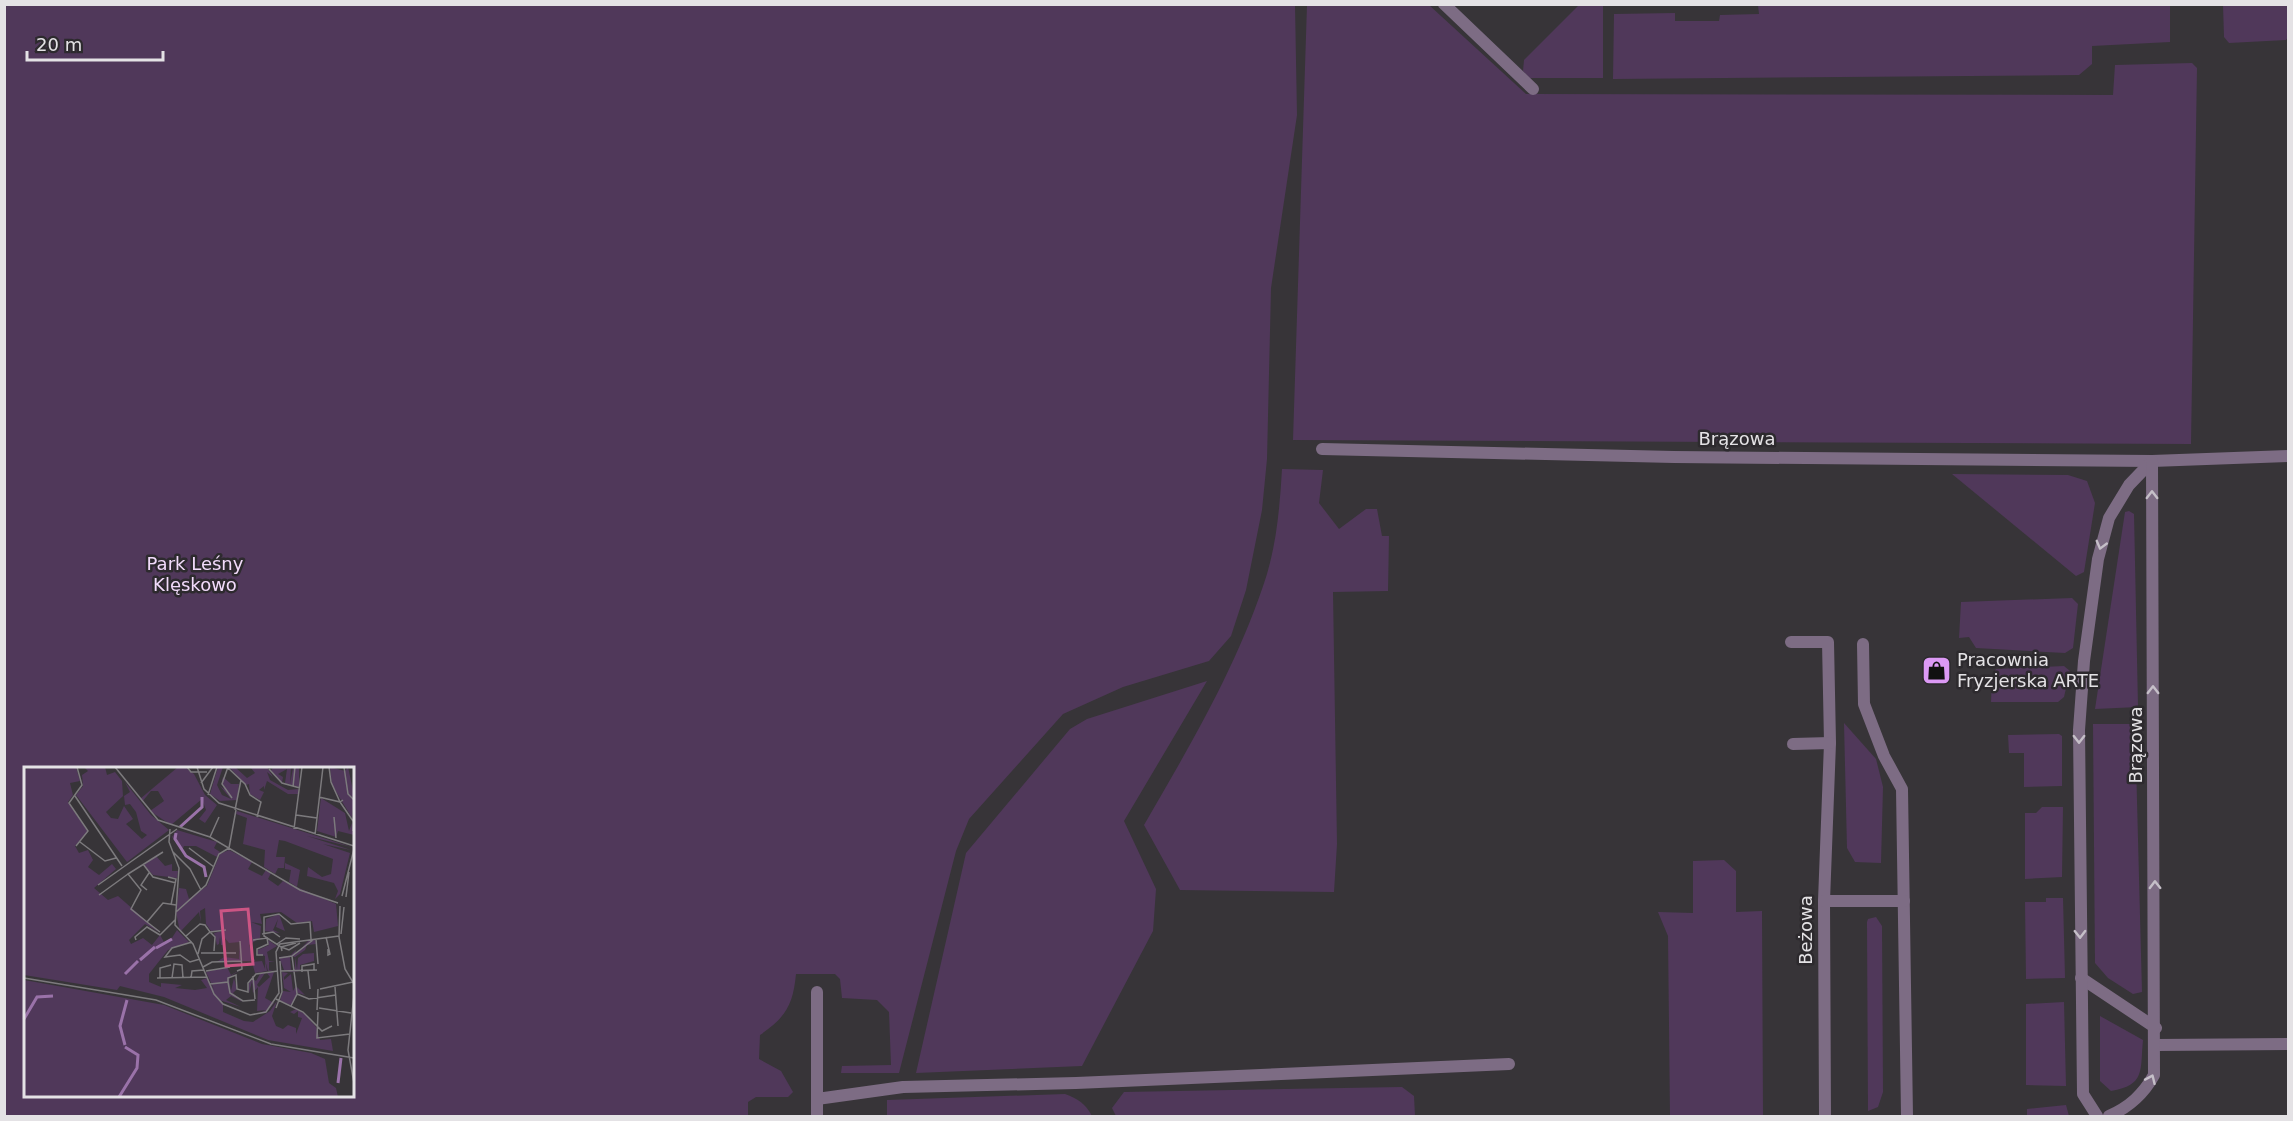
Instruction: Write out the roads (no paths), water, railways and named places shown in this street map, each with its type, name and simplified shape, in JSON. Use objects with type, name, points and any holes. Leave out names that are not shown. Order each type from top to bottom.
[{"type":"street","points":[[1444,4],[1533,89]]},
{"type":"street","name":"Brązowa","points":[[1322,449],[1674,457],[2152,461],[2289,456]]},
{"type":"street","points":[[2097,1116],[2083,1095],[2079,730],[2084,660],[2098,559],[2109,518],[2130,485],[2152,461]]},
{"type":"street","name":"Brązowa","points":[[2109,1116],[2122,1110],[2145,1091],[2154,1075],[2156,1046],[2152,461]]},
{"type":"street","name":"Beżowa","points":[[1791,642],[1828,642],[1830,743],[1824,901],[1825,1116]]},
{"type":"street","points":[[1863,644],[1864,704],[1884,756],[1902,789],[1907,1116]]},
{"type":"street","points":[[1792,744],[1830,743]]},
{"type":"street","points":[[1824,901],[1904,901]]},
{"type":"street","points":[[2081,978],[2156,1029]]},
{"type":"street","points":[[817,1116],[818,992]]},
{"type":"street","points":[[2156,1046],[2289,1044]]},
{"type":"street","points":[[817,1099],[903,1088],[1076,1083],[1509,1064]]},
{"type":"place","name":"Pracownia Fryzjerska ARTE","points":[[1936,670]]},
{"type":"park label","name":"Park Leśny Klęskowo","points":[[195,574]]}]
